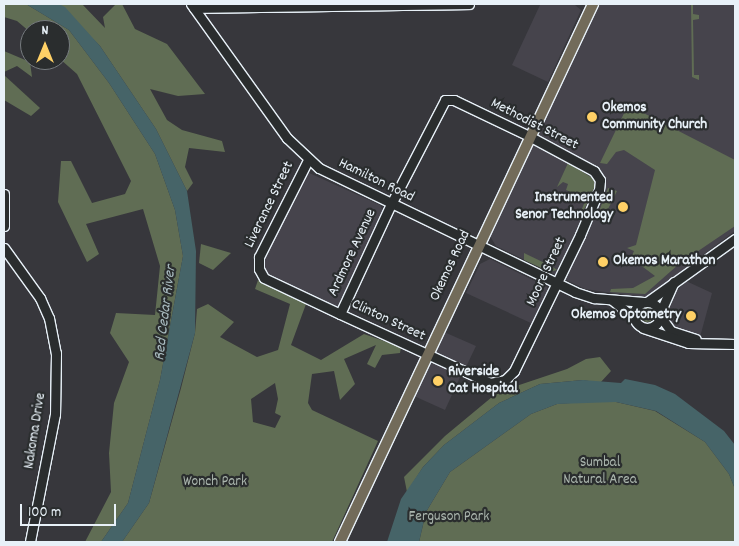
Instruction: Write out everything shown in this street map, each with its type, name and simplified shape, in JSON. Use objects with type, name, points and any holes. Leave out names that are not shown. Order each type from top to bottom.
[{"type":"main road","name":"Okemos Road","points":[[340,542],[528,136],[593,4]]},
{"type":"street","points":[[192,6],[469,4]]},
{"type":"street","name":"Hamilton Road","points":[[192,6],[287,138],[308,160],[391,204],[585,296],[646,302]]},
{"type":"street","name":"Methodist Street","points":[[448,99],[528,136],[594,171],[600,183]]},
{"type":"street","name":"Ardmore Avenue","points":[[340,314],[439,106],[448,99]]},
{"type":"street","name":"Liverance Street","points":[[258,263],[308,160]]},
{"type":"street","name":"Moore Street","points":[[514,371],[557,284],[600,183]]},
{"type":"street","points":[[4,194],[4,226]]},
{"type":"street","points":[[634,318],[636,308],[735,239]]},
{"type":"street","name":"Nakoma Drive","points":[[4,248],[40,298],[49,318],[56,353],[55,414],[30,542]]},
{"type":"street","name":"Clinton Street","points":[[258,263],[260,274],[269,281],[486,382],[501,382],[514,371]]},
{"type":"street","points":[[643,328],[655,326],[674,282]]},
{"type":"street","points":[[612,300],[643,328],[682,342],[735,344]]},
{"type":"street","points":[[646,302],[654,304],[671,331],[713,344]]},
{"type":"shaded area","points":[[600,4],[735,4],[735,231],[645,298],[585,289],[496,246],[490,236]]},
{"type":"shaded area","points":[[540,5],[575,5],[581,10],[548,82],[512,65]]},
{"type":"shaded area","points":[[307,172],[380,205],[383,211],[339,305],[336,307],[263,271],[262,260]]},
{"type":"shaded area","points":[[490,259],[547,287],[548,292],[533,324],[466,293],[480,264]]},
{"type":"shaded area","points":[[686,281],[712,293],[700,337],[671,326],[665,316],[670,298]]},
{"type":"shaded area","points":[[444,332],[476,346],[465,369],[436,352]]},
{"type":"shaded area","points":[[431,363],[461,375],[445,410],[414,396]]},
{"type":"green space","points":[[4,4],[26,4],[52,20],[20,20],[20,24],[4,17]]},
{"type":"green space","points":[[59,4],[82,4],[105,28],[103,17],[116,4],[122,4],[135,29],[167,44],[205,94],[178,96],[150,89],[167,120],[182,130],[222,141],[225,152],[189,148],[185,167],[193,183],[187,191],[156,129],[100,46]]},
{"type":"green space","points":[[691,4],[693,4],[693,14],[699,15],[699,19],[693,20],[694,75],[699,75],[699,80],[692,77]]},
{"type":"green space","points":[[70,31],[109,83],[155,154],[175,210],[183,256],[160,380],[128,503],[101,542],[85,542],[111,492],[109,453],[114,403],[129,362],[110,333],[116,313],[155,315],[160,266],[143,209],[86,224],[99,254],[87,262],[58,202],[61,161],[71,161],[92,203],[125,194],[131,181],[77,74],[70,68]]},
{"type":"green space","points":[[4,51],[20,58],[20,68],[17,66],[4,72]]},
{"type":"green space","points":[[22,70],[31,70],[32,77]]},
{"type":"green space","points":[[4,75],[40,108],[31,116],[4,100]]},
{"type":"green space","points":[[628,105],[735,160],[735,226],[679,264],[645,294],[610,292],[611,289],[633,288],[655,276],[631,258],[634,251],[627,248],[636,245],[655,170],[624,150],[616,152],[607,164],[600,163]]},
{"type":"green space","points":[[568,163],[594,179],[594,188],[583,212],[581,211],[586,199],[566,190],[568,184],[563,182],[557,187]]},
{"type":"green space","points":[[608,188],[617,191],[604,217],[598,214]]},
{"type":"green space","points":[[201,244],[231,253],[213,270],[199,263]]},
{"type":"green space","points":[[524,253],[557,270],[550,272],[524,260]]},
{"type":"green space","name":"Wonch Park","points":[[258,280],[306,304],[291,345],[321,360],[364,334],[401,347],[400,353],[382,355],[375,368],[367,364],[376,345],[344,359],[355,384],[340,400],[334,371],[312,374],[308,403],[312,410],[378,441],[332,542],[122,542],[149,503],[195,333],[197,309],[208,304],[234,322],[220,337],[257,357],[278,350],[290,304],[255,289]],"holes":[[[275,383],[278,399],[275,413],[281,416],[275,428],[253,422],[251,399]]]},
{"type":"green space","points":[[644,308],[650,308],[654,315],[650,322],[644,322],[640,318],[640,312]]},
{"type":"green space","points":[[600,357],[611,371],[600,383],[583,380],[540,384],[499,403],[444,445],[423,467],[407,492],[404,477],[445,436],[498,392],[567,369],[586,359]]},
{"type":"green space","name":"Sumbal Natural Area","points":[[616,402],[655,411],[705,442],[729,474],[735,489],[735,542],[419,542],[426,512],[450,472],[531,414],[557,404]]},
{"type":"water","name":"Red Cedar River","points":[[26,4],[59,4],[65,7],[100,46],[156,129],[187,191],[196,251],[195,333],[149,503],[122,542],[101,542],[128,503],[160,380],[183,256],[175,210],[155,154],[109,83],[70,31],[70,20],[52,20]]},
{"type":"water","points":[[625,379],[655,385],[675,394],[724,431],[735,445],[735,489],[729,474],[705,442],[656,411],[616,402],[557,404],[531,414],[450,472],[426,512],[419,542],[387,542],[401,499],[423,467],[444,445],[499,403],[540,384],[583,380],[621,383]]},
{"type":"place","name":"Okemos Community Church","points":[[592,117]]},
{"type":"place","name":"Instrumented Senor Technology","points":[[623,207]]},
{"type":"place","name":"Okemos Marathon","points":[[603,262]]},
{"type":"place","name":"Okemos Optometry","points":[[691,316]]},
{"type":"place","name":"Riverside Cat Hospital","points":[[438,381]]},
{"type":"park label","name":"Ferguson Park","points":[[449,518]]}]
